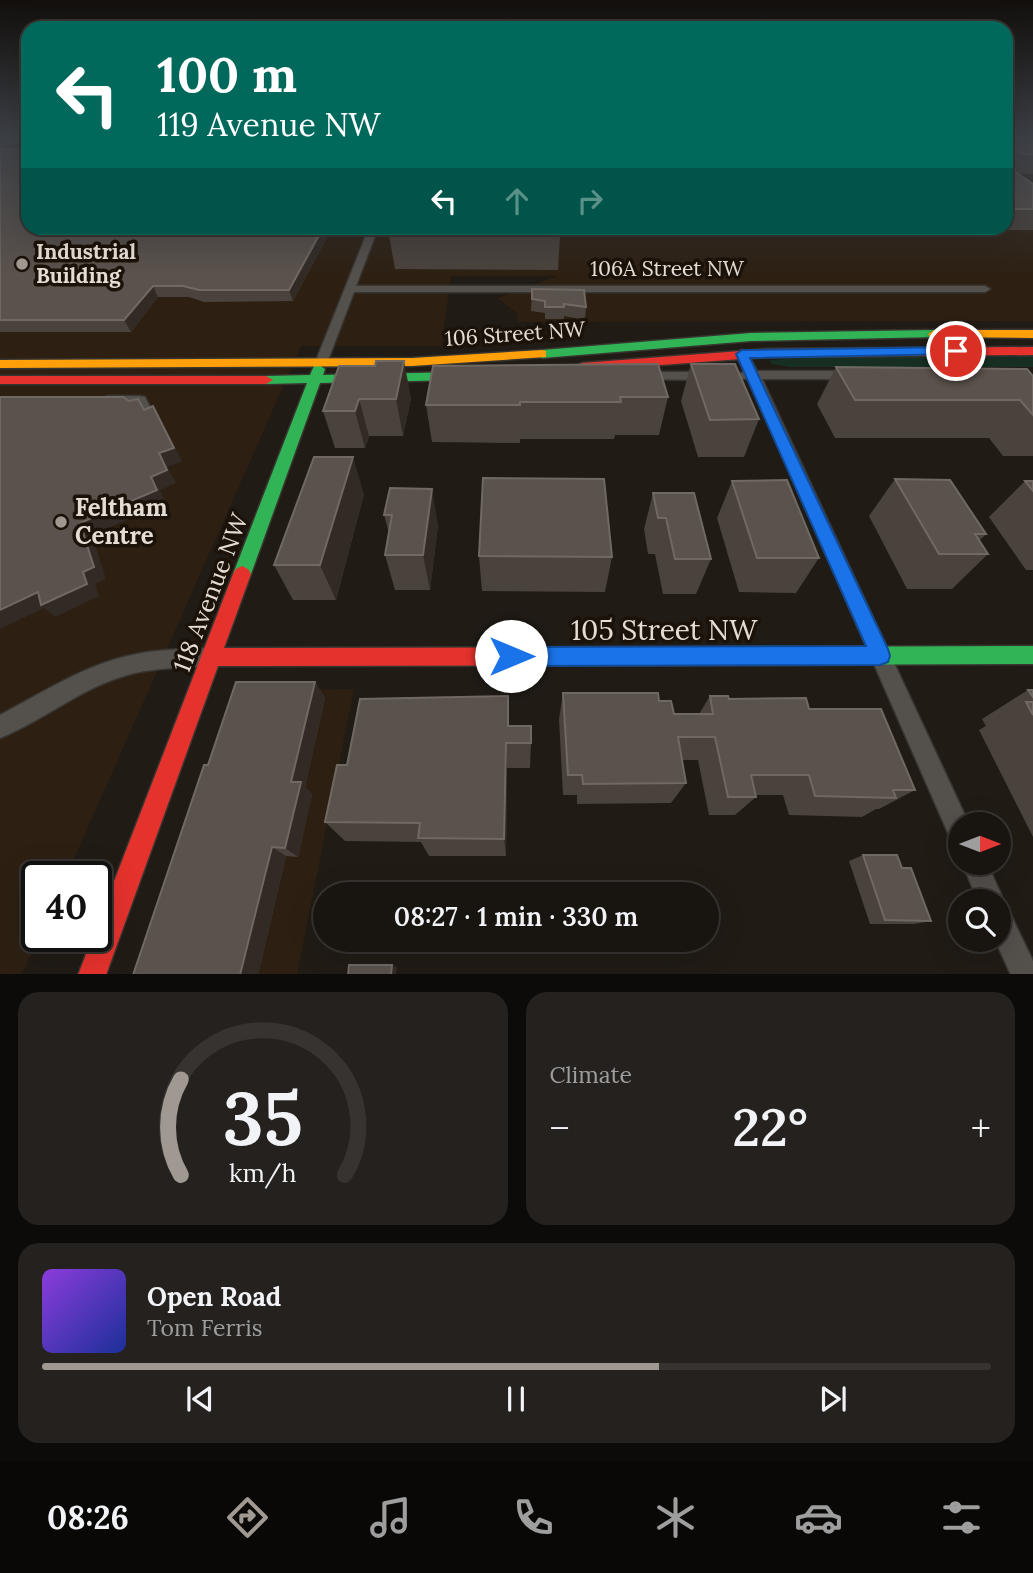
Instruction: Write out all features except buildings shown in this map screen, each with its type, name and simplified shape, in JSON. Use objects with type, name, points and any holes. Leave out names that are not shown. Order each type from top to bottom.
[{"type":"main road","name":"106 Street NW","points":[[0,364],[449,361],[662,343],[827,334],[1033,334]]},
{"type":"main road","name":"106 Street NW","points":[[529,371],[742,354],[1033,351]]},
{"type":"main road","name":"118 Avenue NW","points":[[92,974],[321,363]]},
{"type":"main road","name":"106 Street NW","points":[[0,380],[315,380],[475,376]]},
{"type":"main road","name":"105 Street NW","points":[[212,657],[1033,655]]},
{"type":"street","name":"118 Avenue NW","points":[[321,363],[370,235]]},
{"type":"street","name":"106A Street NW","points":[[349,289],[985,289]]},
{"type":"street","points":[[742,354],[738,375],[880,656],[951,812]]},
{"type":"street","points":[[626,376],[865,375]]},
{"type":"street","points":[[0,727],[98,675],[122,666],[149,661],[212,657]]},
{"type":"street","points":[[1011,944],[1025,974]]},
{"type":"shaded area","points":[[0,182],[21,182],[21,235],[1013,235],[1013,182],[1033,182],[1033,321],[518,322],[517,313],[497,298],[558,276],[451,276],[441,346],[301,346],[73,861],[21,861],[21,952],[32,952],[22,974],[0,974]]},
{"type":"shaded area","points":[[354,689],[315,882],[313,882],[297,974],[154,974],[247,690]]},
{"type":"green space","points":[[1033,356],[1033,367],[790,367],[772,364],[769,360],[819,357]]},
{"type":"traffic: fast","points":[[542,354],[751,337],[934,334]]},
{"type":"traffic: fast","points":[[242,574],[319,369]]},
{"type":"traffic: fast","points":[[266,380],[460,376]]},
{"type":"traffic: fast","points":[[756,656],[1033,655]]},
{"type":"traffic: slow","points":[[934,334],[1033,334]]},
{"type":"traffic: slow","points":[[0,364],[412,362],[542,354]]},
{"type":"traffic: jam","points":[[582,367],[767,353],[1033,351]]},
{"type":"traffic: jam","points":[[0,380],[266,380]]},
{"type":"traffic: jam","points":[[92,974],[242,574]]},
{"type":"traffic: jam","points":[[212,657],[756,656]]},
{"type":"place","name":"Industrial Building","points":[[22,264]]},
{"type":"place","name":"Feltham Centre","points":[[61,522]]},
{"type":"route","points":[[511,656],[880,656],[760,388],[742,354],[956,351]]}]
